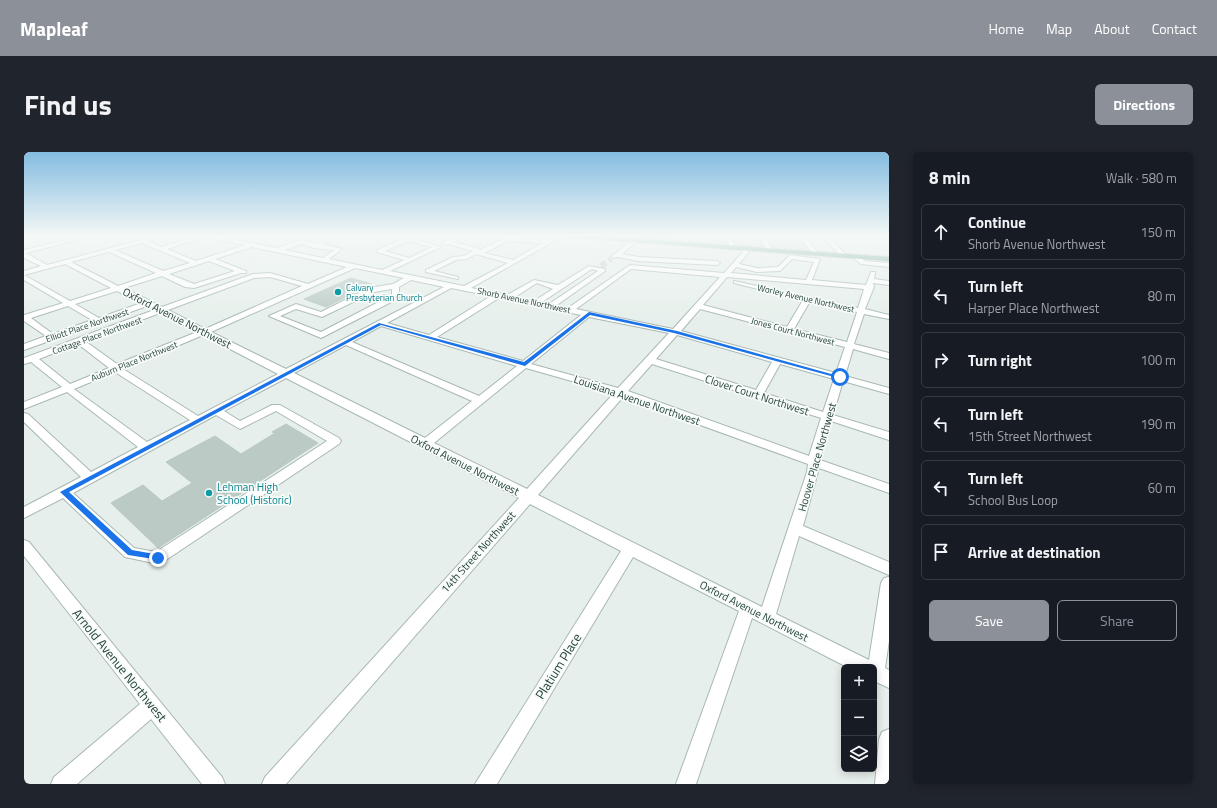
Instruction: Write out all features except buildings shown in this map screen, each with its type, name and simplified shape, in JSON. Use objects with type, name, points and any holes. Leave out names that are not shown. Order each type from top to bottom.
[{"type":"street","points":[[42,264],[47,267]]},
{"type":"street","points":[[24,273],[57,264]]},
{"type":"street","name":"Oxford Avenue Northwest","points":[[71,264],[858,664]]},
{"type":"street","points":[[142,264],[194,286],[241,271]]},
{"type":"street","points":[[24,318],[192,264]]},
{"type":"street","points":[[224,264],[256,275],[270,275],[309,286]]},
{"type":"street","name":"Shorb Avenue Northwest","points":[[346,264],[411,277],[454,282],[466,288],[675,332],[889,391]]},
{"type":"street","points":[[383,272],[400,264]]},
{"type":"street","points":[[442,264],[428,271],[454,282]]},
{"type":"street","points":[[466,288],[509,264]]},
{"type":"street","name":"14th Street Northwest","points":[[272,784],[527,496],[735,264]]},
{"type":"street","points":[[728,273],[780,269],[783,264]]},
{"type":"street","points":[[808,282],[815,264]]},
{"type":"street","points":[[863,264],[869,275],[889,283]]},
{"type":"street","points":[[570,310],[630,267],[728,273],[752,277],[808,282],[869,275],[889,265]]},
{"type":"street","name":"Auburn Place Northwest","points":[[24,406],[204,332],[354,266]]},
{"type":"street","points":[[536,303],[591,267],[599,267],[604,270],[551,306]]},
{"type":"street","points":[[752,277],[757,270]]},
{"type":"street","name":"Worley Avenue Northwest","points":[[728,273],[808,298],[889,317]]},
{"type":"street","name":"Cottage Place Northwest","points":[[28,360],[256,275]]},
{"type":"street","name":"Hoover Place Northwest","points":[[767,617],[796,529],[815,462],[815,454],[862,311],[869,275]]},
{"type":"street","points":[[24,277],[99,321]]},
{"type":"street","points":[[273,316],[296,306],[322,315],[372,290],[395,286],[411,277]]},
{"type":"street","points":[[509,297],[536,281],[559,288]]},
{"type":"street","points":[[24,513],[381,324],[454,282]]},
{"type":"street","points":[[252,311],[265,316],[273,316],[321,335],[396,296],[395,286]]},
{"type":"street","points":[[430,338],[499,295]]},
{"type":"street","points":[[789,330],[808,298]]},
{"type":"street","name":"Elliott Place Northwest","points":[[24,347],[149,303]]},
{"type":"street","points":[[379,305],[402,312]]},
{"type":"street","name":"Jones Court Northwest","points":[[698,306],[889,356]]},
{"type":"street","points":[[425,444],[589,314]]},
{"type":"street","points":[[24,318],[52,337]]},
{"type":"street","name":"Louisiana Avenue Northwest","points":[[381,324],[620,392],[889,489]]},
{"type":"street","points":[[79,341],[116,368],[198,421]]},
{"type":"street","points":[[346,342],[479,400]]},
{"type":"street","points":[[28,360],[68,387],[147,448]]},
{"type":"street","name":"Clover Court Northwest","points":[[649,360],[889,436]]},
{"type":"street","points":[[758,395],[778,360]]},
{"type":"street","points":[[64,492],[130,553],[158,558],[335,441],[276,407],[240,426],[217,411]]},
{"type":"street","points":[[24,416],[90,478]]},
{"type":"street","points":[[796,529],[889,569]]},
{"type":"street","name":"Arnold Avenue Northwest","points":[[24,546],[215,784]]},
{"type":"street","name":"Platium Place","points":[[485,784],[630,549]]},
{"type":"street","points":[[877,666],[889,583]]},
{"type":"street","points":[[686,784],[748,608]]},
{"type":"street","points":[[61,784],[152,706]]},
{"type":"street","points":[[885,784],[889,740]]},
{"type":"place","name":"Calvary Presbyterian Church","points":[[338,292]]},
{"type":"place","name":"Lehman High School (Historic)","points":[[209,493]]},
{"type":"route","points":[[158,558],[130,553],[64,492],[381,324],[525,364],[589,314],[675,332],[840,377]]}]
